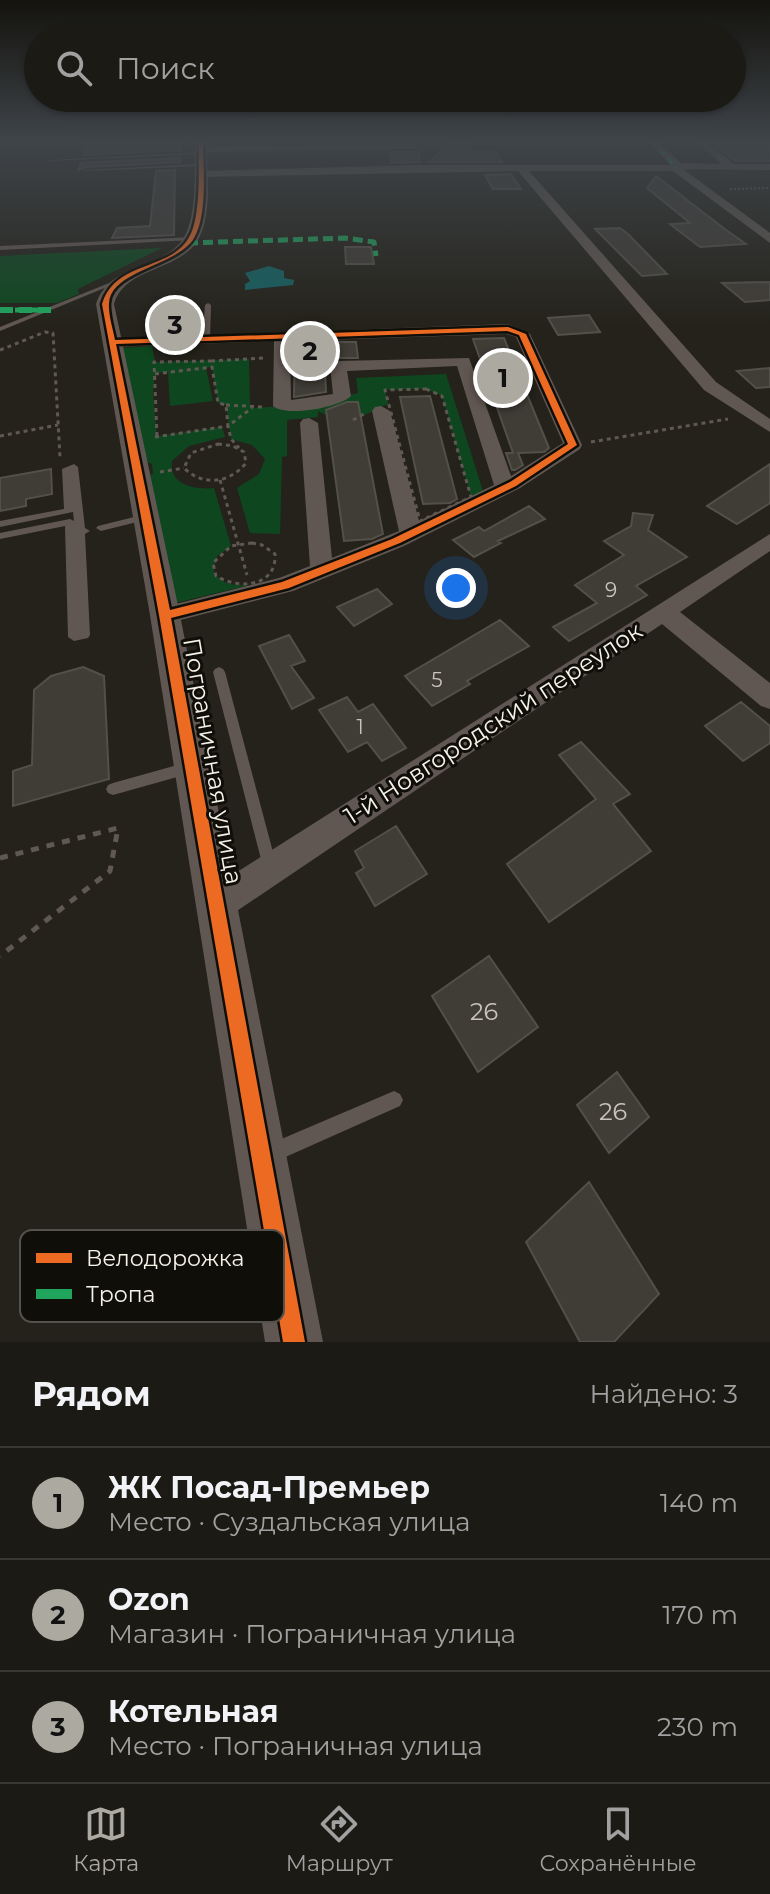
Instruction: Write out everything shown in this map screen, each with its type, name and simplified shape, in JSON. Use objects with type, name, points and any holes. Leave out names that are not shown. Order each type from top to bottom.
[{"type":"street","points":[[192,238],[197,203]]},
{"type":"street","points":[[551,203],[710,386],[770,427]]},
{"type":"street","points":[[722,203],[770,239]]},
{"type":"street","name":"Пограничная улица","points":[[192,238],[171,255],[116,284],[105,298],[165,615],[274,1230]]},
{"type":"street","points":[[160,341],[162,357],[508,329],[522,334],[573,445],[505,488],[411,534],[285,585],[165,615]]},
{"type":"street","points":[[112,342],[206,339],[282,349]]},
{"type":"street","points":[[282,349],[282,406],[332,401],[342,396],[338,366],[463,361],[505,488]]},
{"type":"street","points":[[373,416],[411,534]]},
{"type":"street","points":[[309,423],[322,570]]},
{"type":"street","name":"1-й Новгородский переулок","points":[[216,905],[770,541]]},
{"type":"street","points":[[663,612],[770,698]]},
{"type":"street","name":"Пограничная улица","points":[[284,1286],[294,1342]]},
{"type":"lane","points":[[0,248],[192,238]]},
{"type":"lane","points":[[0,329],[128,277]]},
{"type":"lane","points":[[206,339],[208,305]]},
{"type":"lane","points":[[0,524],[69,511],[67,469],[74,467],[82,532],[84,635],[74,637],[70,522],[0,536]]},
{"type":"lane","points":[[101,528],[146,517]]},
{"type":"lane","points":[[219,672],[270,870]]},
{"type":"lane","points":[[113,789],[191,768]]},
{"type":"lane","points":[[261,1157],[394,1100]]},
{"type":"path","points":[[0,350],[45,332],[53,333],[61,466]]},
{"type":"path","points":[[157,436],[154,362],[211,361],[282,349]]},
{"type":"path","points":[[211,361],[218,403],[252,408],[282,406]]},
{"type":"path","points":[[155,374],[212,367]]},
{"type":"path","points":[[426,389],[442,396],[471,497],[420,521],[415,505],[388,404],[385,390],[426,389]]},
{"type":"path","points":[[226,405],[231,439],[239,448],[246,457],[243,468],[220,480],[192,477],[184,468],[186,457],[209,445],[239,448]]},
{"type":"path","points":[[150,442],[157,436],[228,426],[252,408]]},
{"type":"path","points":[[573,445],[750,413]]},
{"type":"path","points":[[341,421],[373,416]]},
{"type":"path","points":[[0,436],[58,425]]},
{"type":"path","points":[[220,480],[250,585]]},
{"type":"path","points":[[238,544],[262,545],[275,554],[275,569],[269,576],[250,585],[222,581],[213,569],[217,556],[238,544]]},
{"type":"path","points":[[0,858],[118,828],[110,871],[0,956]]},
{"type":"green space","points":[[162,248],[78,289],[79,294],[57,303],[0,303],[0,256]]},
{"type":"green space","points":[[152,346],[155,362],[249,359],[252,408],[317,404],[358,393],[356,378],[446,374],[483,491],[471,497],[442,396],[426,389],[385,390],[388,404],[354,419],[338,419],[318,411],[318,417],[287,420],[287,456],[282,457],[280,534],[250,533],[237,488],[259,474],[265,459],[252,445],[231,439],[226,405],[218,403],[212,367],[206,368],[213,401],[170,406],[168,372],[155,373],[153,393],[157,436],[222,427],[225,437],[189,446],[172,461],[172,469],[174,476],[184,484],[214,488],[231,546],[217,556],[213,569],[224,581],[234,585],[250,585],[175,603],[149,477],[153,473],[152,464],[147,462],[121,348]]},
{"type":"water","points":[[269,266],[284,271],[284,278],[294,280],[293,285],[245,290],[245,284],[250,281],[245,273]]},
{"type":"building","points":[[153,203],[174,203],[174,235],[112,238],[117,228],[150,226]]},
{"type":"building","points":[[665,203],[691,203],[746,244],[700,247],[670,224],[690,223]]},
{"type":"building","points":[[620,228],[667,274],[642,276],[595,229]]},
{"type":"building","points":[[345,247],[371,247],[374,264],[346,264]]},
{"type":"building","points":[[770,282],[770,300],[745,302],[722,283]]},
{"type":"building","points":[[187,314],[184,333],[163,334],[167,315]]},
{"type":"building","points":[[589,315],[600,332],[558,335],[548,318]]},
{"type":"building","points":[[504,338],[549,448],[544,452],[518,453],[523,465],[515,470],[512,470],[506,453],[513,453],[473,339]]},
{"type":"building","points":[[337,342],[356,342],[358,358],[338,358]]},
{"type":"building","points":[[324,344],[326,392],[294,397],[295,345]]},
{"type":"building","points":[[770,368],[770,387],[756,388],[737,371]]},
{"type":"building","points":[[430,396],[457,499],[450,503],[423,504],[400,397]]},
{"type":"building","points":[[347,402],[358,402],[383,534],[372,539],[344,541],[326,410]]},
{"type":"building","points":[[770,464],[770,503],[737,524],[707,506]]},
{"type":"building","points":[[51,469],[52,494],[26,499],[26,506],[0,511],[0,478]]},
{"type":"building","points":[[529,506],[545,519],[498,541],[501,543],[474,557],[453,540],[479,527],[484,531]]},
{"type":"building","points":[[633,513],[653,515],[648,530],[687,557],[636,586],[647,595],[569,641],[553,627],[597,603],[575,585],[624,555],[604,541],[631,526]]},
{"type":"building","points":[[377,589],[392,604],[354,626],[337,607]]},
{"type":"building","points":[[500,620],[529,646],[467,681],[470,684],[432,706],[405,676]]},
{"type":"building","points":[[289,635],[305,661],[291,666],[314,698],[292,709],[259,646]]},
{"type":"building","points":[[83,667],[104,676],[109,779],[13,806],[13,771],[32,765],[34,690],[51,676]]},
{"type":"building","points":[[347,697],[358,712],[373,704],[406,748],[382,761],[367,742],[348,752],[319,710]]},
{"type":"building","points":[[741,702],[770,726],[770,743],[743,761],[705,726]]},
{"type":"building","points":[[581,742],[630,794],[613,804],[651,851],[549,922],[507,864],[596,799],[559,755]]},
{"type":"building","points":[[396,826],[427,874],[375,906],[356,873],[364,868],[355,851]]},
{"type":"building","points":[[489,956],[538,1027],[478,1072],[432,996]]},
{"type":"building","points":[[617,1072],[649,1117],[609,1153],[577,1105]]},
{"type":"building","points":[[589,1182],[659,1294],[614,1342],[580,1342],[526,1242]]},
{"type":"marked path","points":[[188,243],[345,238],[374,242],[376,256]]},
{"type":"marked path","points":[[0,310],[51,310]]},
{"type":"cycle path","points":[[199,203],[195,230],[183,248],[117,283],[105,304],[165,615],[274,1230]]},
{"type":"cycle path","points":[[112,342],[508,329],[522,334],[573,445],[513,484],[396,541],[285,585],[165,615]]},
{"type":"cycle path","points":[[284,1286],[294,1342]]},
{"type":"place","name":"Котельная","points":[[175,325]]},
{"type":"place","name":"Ozon","points":[[310,351]]},
{"type":"place","name":"ЖК Посад-Премьер","points":[[503,378]]}]
